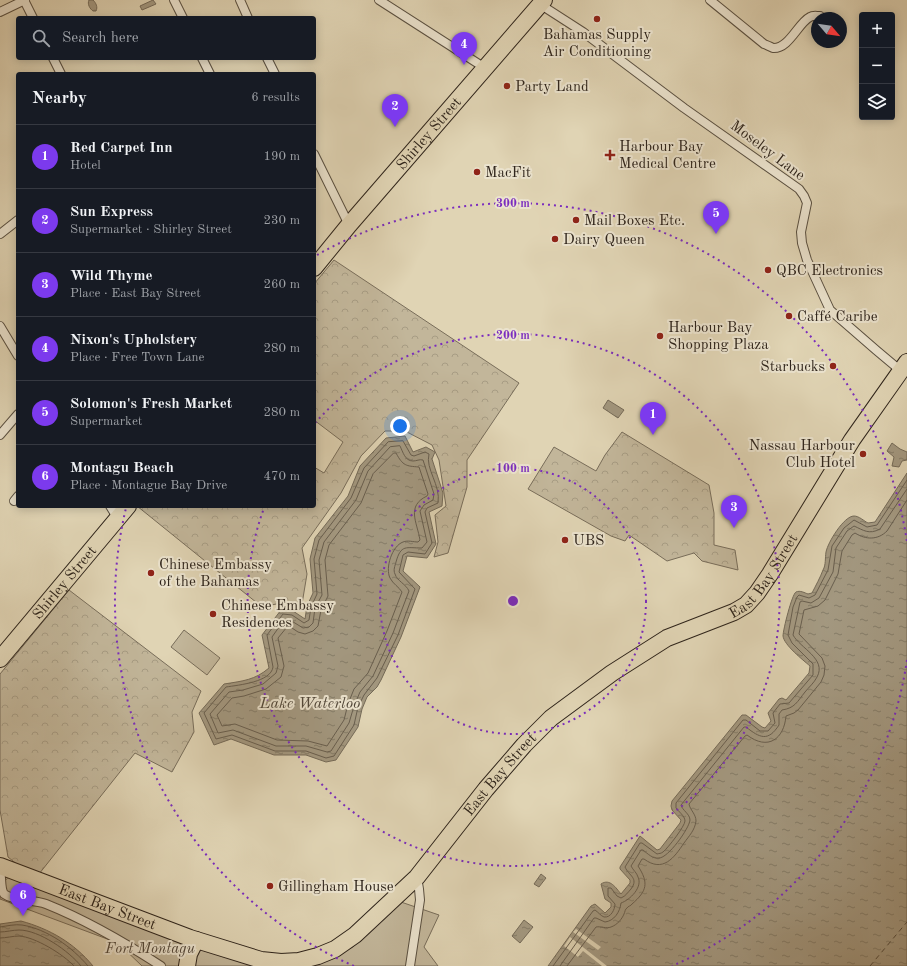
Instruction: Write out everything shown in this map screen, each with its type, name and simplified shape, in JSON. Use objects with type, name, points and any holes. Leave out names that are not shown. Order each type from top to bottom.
[{"type":"highway","name":"Shirley Street","points":[[316,266],[349,225],[485,68],[540,1]]},
{"type":"highway","name":"East Bay Street","points":[[0,866],[196,940],[261,960],[281,962],[299,961],[318,956],[335,949],[355,935],[416,877],[486,789],[524,745],[551,718],[612,673],[667,638],[734,612],[746,605],[758,592],[770,574],[852,440],[904,366]]},
{"type":"highway","name":"Shirley Street","points":[[0,659],[114,512],[123,508]]},
{"type":"highway","points":[[187,966],[189,954],[196,940]]},
{"type":"street","points":[[0,12],[25,0],[32,16]]},
{"type":"street","points":[[174,0],[182,16]]},
{"type":"street","points":[[240,0],[247,16]]},
{"type":"street","points":[[379,0],[485,68]]},
{"type":"street","points":[[710,0],[764,44],[773,48],[780,46],[794,35],[808,18],[811,17]]},
{"type":"street","name":"Moseley Lane","points":[[540,1],[684,108],[799,189],[807,204],[801,232],[802,243],[807,260],[830,310],[876,350],[904,366]]},
{"type":"street","points":[[54,60],[60,72]]},
{"type":"street","points":[[203,60],[209,72]]},
{"type":"street","points":[[268,60],[274,72]]},
{"type":"street","points":[[316,158],[349,225]]},
{"type":"street","points":[[0,234],[16,222]]},
{"type":"street","points":[[0,326],[16,353]]},
{"type":"street","points":[[0,435],[16,416]]},
{"type":"street","points":[[0,871],[0,888],[10,897],[44,903],[83,920],[118,939],[161,966]]},
{"type":"street","points":[[410,966],[420,900],[416,877]]},
{"type":"green space","points":[[334,260],[519,383],[467,460],[467,487],[448,553],[434,557],[438,542],[435,515],[446,506],[439,460],[432,445],[405,431],[385,431],[361,456],[341,493],[302,548],[307,574],[302,604],[281,603],[262,607],[139,508],[316,508],[316,468],[324,473],[343,442],[316,422],[316,282]]},
{"type":"green space","points":[[622,432],[709,485],[714,513],[714,545],[735,550],[738,570],[702,561],[694,553],[667,561],[629,535],[625,541],[611,536],[528,489],[554,447],[596,471],[605,455]]},
{"type":"green space","points":[[69,590],[201,691],[192,712],[194,732],[172,772],[135,753],[39,874],[19,866],[8,857],[0,810],[0,674]]},
{"type":"green space","points":[[184,630],[220,658],[207,675],[171,647]]},
{"type":"green space","name":"Fort Montagu","points":[[10,875],[258,966],[142,966],[118,943],[0,899],[0,887]]},
{"type":"green space","points":[[398,901],[439,915],[424,947],[438,966],[301,966],[314,965],[353,947]]},
{"type":"water","points":[[89,0],[93,0],[95,2],[97,7],[96,11],[93,11],[90,8],[88,3]]},
{"type":"water","points":[[153,0],[156,4],[142,10],[140,6]]},
{"type":"water","points":[[608,400],[624,410],[618,418],[603,408]]},
{"type":"water","name":"Lake Waterloo","points":[[405,436],[413,452],[426,447],[435,452],[432,459],[443,493],[442,506],[429,512],[436,544],[427,558],[407,556],[403,571],[420,587],[401,637],[381,680],[377,687],[367,697],[362,709],[358,727],[336,760],[326,762],[306,755],[274,755],[231,739],[214,745],[199,713],[224,684],[254,678],[269,668],[262,635],[281,610],[293,611],[305,619],[307,606],[313,593],[310,559],[315,538],[348,496],[360,466],[386,438]]},
{"type":"water","points":[[892,443],[907,452],[907,460],[902,461],[899,467],[892,466],[894,457],[887,451]]},
{"type":"water","points":[[907,473],[907,966],[548,966],[591,906],[595,904],[605,913],[611,907],[611,903],[605,899],[601,884],[604,882],[610,883],[621,894],[630,883],[630,880],[620,869],[620,867],[640,836],[657,850],[660,849],[681,820],[672,810],[672,801],[742,715],[746,715],[765,728],[771,721],[768,713],[779,699],[782,698],[786,700],[809,673],[810,666],[790,648],[783,636],[784,627],[794,594],[799,591],[808,594],[812,593],[824,568],[827,548],[841,525],[850,517],[854,516],[868,523],[875,522]]},
{"type":"water","points":[[541,874],[546,878],[539,887],[534,884]]},
{"type":"water","points":[[524,920],[533,927],[520,943],[512,936]]},
{"type":"water","points":[[21,921],[42,928],[61,938],[78,950],[93,966],[0,966],[0,924]]},
{"type":"pier","points":[[576,929],[601,947],[598,950],[573,932]]},
{"type":"pier","points":[[570,937],[607,966],[602,966],[583,951],[578,957],[564,946]]},
{"type":"ferry route","points":[[870,966],[907,922]]},
{"type":"place","name":"Bahamas Supply Air Conditioning","points":[[597,19]]},
{"type":"place","name":"Nixon's Upholstery","points":[[464,65]]},
{"type":"place","name":"Party Land","points":[[507,86]]},
{"type":"place","name":"Sun Express","points":[[395,127]]},
{"type":"place","name":"Harbour Bay Medical Centre","points":[[610,155]]},
{"type":"place","name":"MacFit","points":[[477,172]]},
{"type":"place","name":"Mail Boxes Etc.","points":[[576,220]]},
{"type":"place","name":"Solomon's Fresh Market","points":[[716,234]]},
{"type":"place","name":"Dairy Queen","points":[[555,239]]},
{"type":"place","name":"QBC Electronics","points":[[768,270]]},
{"type":"place","name":"Caffé Caribe","points":[[789,316]]},
{"type":"place","name":"Harbour Bay Shopping Plaza","points":[[660,336]]},
{"type":"place","name":"Starbucks","points":[[833,366]]},
{"type":"place","name":"Red Carpet Inn","points":[[653,435]]},
{"type":"place","name":"Nassau Harbour Club Hotel","points":[[863,454]]},
{"type":"place","name":"Wild Thyme","points":[[734,528]]},
{"type":"place","name":"UBS","points":[[565,540]]},
{"type":"place","name":"Chinese Embassy of the Bahamas","points":[[151,573]]},
{"type":"place","name":"Chinese Embassy Residences","points":[[213,614]]},
{"type":"place","name":"Gillingham House","points":[[270,886]]},
{"type":"place","name":"Montagu Beach","points":[[23,916]]}]
